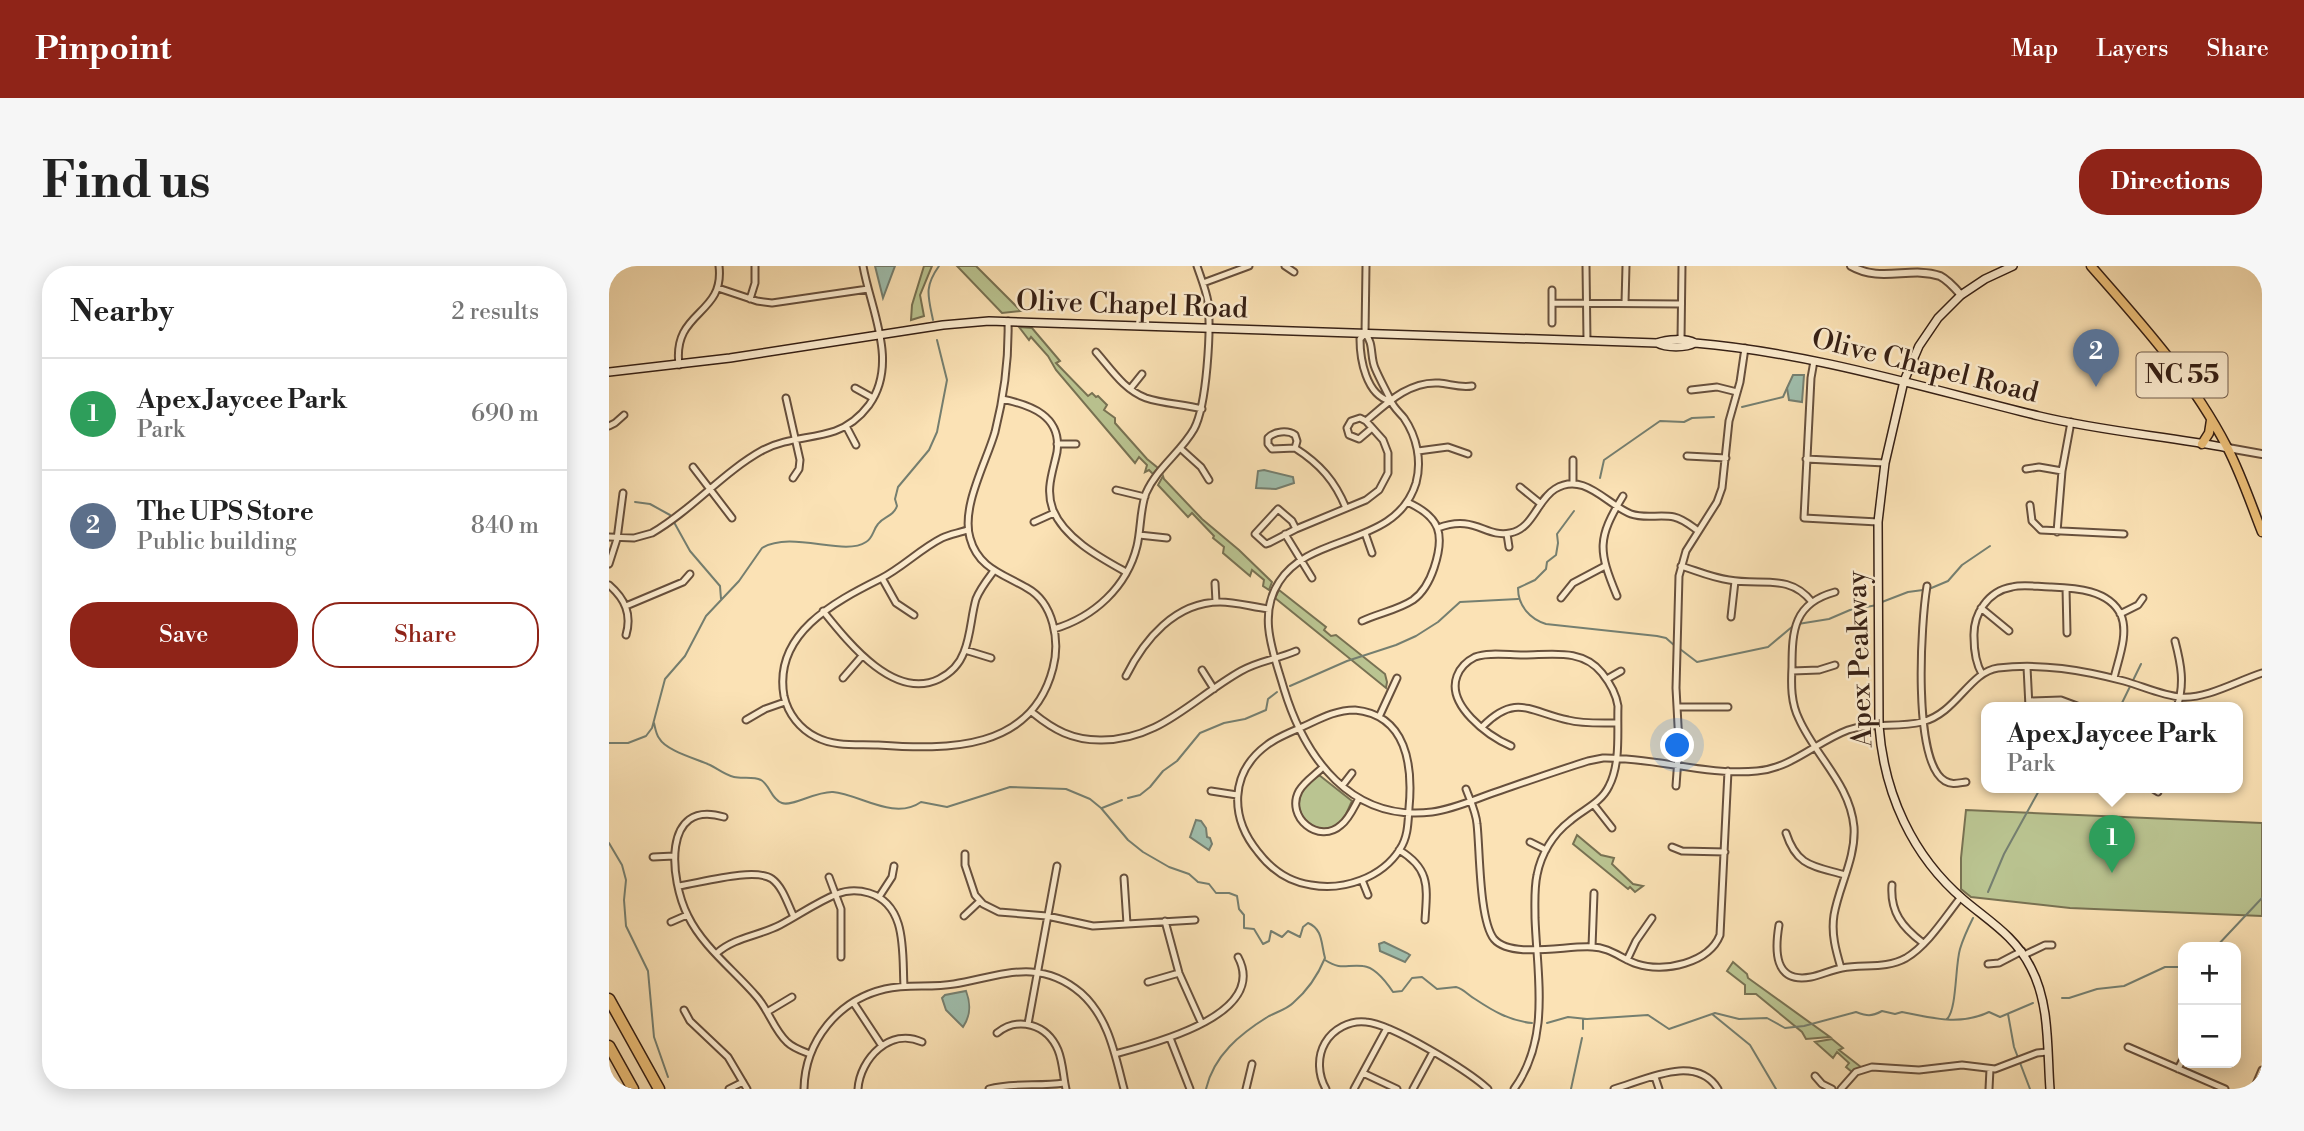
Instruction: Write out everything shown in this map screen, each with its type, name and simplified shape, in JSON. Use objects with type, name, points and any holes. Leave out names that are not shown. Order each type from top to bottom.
[{"type":"highway","points":[[609,999],[659,1089]]},
{"type":"highway","points":[[609,1046],[633,1089]]},
{"type":"main road","name":"Apex Peakway","points":[[2013,266],[1985,279],[1961,295],[1938,318],[1926,334],[1904,382],[1885,463],[1878,522],[1879,726],[1886,773],[1901,816],[1926,860],[1961,897],[2008,934],[2023,953],[2040,989],[2050,1089]]},
{"type":"main road","name":"NC 55","points":[[2091,266],[2170,358],[2211,420],[2228,448],[2262,532]]},
{"type":"main road","name":"Olive Chapel Road","points":[[609,372],[679,365],[960,323],[1008,321],[1657,343],[1681,341],[1745,348],[1814,361],[2071,422],[2228,448]]},
{"type":"main road","name":"Olive Chapel Road","points":[[1657,343],[1662,346],[1690,346],[1695,343]]},
{"type":"main road","points":[[2202,443],[2210,433],[2211,420]]},
{"type":"street","points":[[679,365],[678,346],[681,334],[711,301],[718,288],[719,266]]},
{"type":"street","points":[[750,299],[755,284],[755,266]]},
{"type":"street","points":[[609,537],[634,538],[652,533],[759,453],[795,438],[823,434],[846,426],[859,416],[873,398],[883,372],[880,336],[863,266]]},
{"type":"street","points":[[1054,629],[1076,621],[1096,609],[1117,588],[1134,555],[1145,498],[1157,473],[1195,427],[1205,390],[1208,302],[1197,266]]},
{"type":"street","points":[[1203,283],[1249,266]]},
{"type":"street","points":[[1285,266],[1294,272]]},
{"type":"street","points":[[1366,266],[1365,334],[1360,339],[1363,370],[1384,399],[1390,401],[1408,425],[1418,451],[1417,476],[1407,502],[1385,523],[1301,561],[1279,581],[1269,609],[1269,632],[1290,708],[1299,729],[1322,768],[1359,798],[1385,808],[1409,812],[1443,810],[1588,761],[1616,758],[1728,771],[1771,769],[1793,761],[1847,731],[1923,722],[1949,708],[1982,674],[2001,668],[2060,667],[2114,678],[2180,697],[2204,694],[2262,673]]},
{"type":"street","points":[[1586,266],[1587,340]]},
{"type":"street","points":[[1625,303],[1626,266]]},
{"type":"street","points":[[1681,341],[1682,266]]},
{"type":"street","points":[[1851,266],[1872,274],[1924,270],[1941,276],[1961,295]]},
{"type":"street","points":[[718,288],[772,303],[868,289]]},
{"type":"street","points":[[1552,290],[1552,323]]},
{"type":"street","points":[[1552,303],[1681,304]]},
{"type":"street","points":[[967,530],[936,542],[882,578],[841,598],[823,611],[803,632],[789,655],[783,676],[785,702],[801,726],[826,741],[945,748],[986,739],[1016,726],[1033,713],[1054,666],[1054,629],[1047,608],[1037,595],[1026,587],[993,572],[974,549],[967,530],[969,503],[985,463],[1002,399],[1008,321]]},
{"type":"street","points":[[1365,334],[1370,339],[1374,367],[1390,395],[1390,401]]},
{"type":"street","points":[[1675,786],[1678,765],[1676,670],[1681,566],[1686,551],[1719,497],[1724,483],[1729,421],[1745,348]]},
{"type":"street","points":[[1096,352],[1130,389],[1152,400],[1202,409]]},
{"type":"street","points":[[1814,361],[1804,517],[1878,522]]},
{"type":"street","points":[[883,372],[893,374]]},
{"type":"street","points":[[1130,389],[1142,374]]},
{"type":"street","points":[[1366,421],[1390,401],[1421,384],[1436,383],[1463,388],[1472,386]]},
{"type":"street","points":[[1691,390],[1717,387],[1737,392]]},
{"type":"street","points":[[855,388],[873,398]]},
{"type":"street","points":[[786,398],[800,464],[793,478]]},
{"type":"street","points":[[1002,399],[1023,403],[1040,411],[1053,426],[1057,444],[1049,488],[1054,513],[1087,548],[1126,572]]},
{"type":"street","points":[[609,426],[624,415]]},
{"type":"street","points":[[1296,529],[1292,521],[1278,509],[1255,534],[1266,544],[1371,497],[1379,490],[1386,478],[1389,464],[1383,440],[1366,421],[1360,418],[1351,421],[1347,429],[1349,435],[1359,439],[1372,428]]},
{"type":"street","points":[[2057,532],[2062,471],[2071,422]]},
{"type":"street","points":[[846,426],[856,445]]},
{"type":"street","points":[[1295,448],[1297,441],[1293,433],[1275,433],[1268,438],[1272,449],[1295,448],[1318,464],[1330,478],[1346,508]]},
{"type":"street","points":[[1057,444],[1076,444]]},
{"type":"street","points":[[1418,451],[1448,447],[1468,454]]},
{"type":"street","points":[[1180,448],[1201,467],[1209,480]]},
{"type":"street","points":[[2228,448],[2262,454]]},
{"type":"street","points":[[1687,456],[1726,458]]},
{"type":"street","points":[[1806,459],[1885,463]]},
{"type":"street","points":[[1573,460],[1573,484]]},
{"type":"street","points":[[693,467],[732,518]]},
{"type":"street","points":[[2026,470],[2039,467],[2062,471]]},
{"type":"street","points":[[1438,528],[1462,522],[1507,534],[1525,526],[1555,489],[1573,484],[1588,487],[1636,515],[1675,518],[1697,530]]},
{"type":"street","points":[[1520,487],[1541,504]]},
{"type":"street","points":[[1115,490],[1145,498]]},
{"type":"street","points":[[609,564],[617,539],[623,493]]},
{"type":"street","points":[[1617,596],[1602,552],[1604,535],[1623,496]]},
{"type":"street","points":[[1362,621],[1410,602],[1424,589],[1431,576],[1439,552],[1438,528],[1427,513],[1407,502]]},
{"type":"street","points":[[2030,505],[2031,517],[2036,527],[2041,530],[2124,534]]},
{"type":"street","points":[[1034,522],[1054,513]]},
{"type":"street","points":[[1365,533],[1372,553]]},
{"type":"street","points":[[1285,534],[1313,578]]},
{"type":"street","points":[[1507,534],[1509,547]]},
{"type":"street","points":[[1139,535],[1167,538]]},
{"type":"street","points":[[1561,598],[1573,583],[1605,566]]},
{"type":"street","points":[[1681,566],[1734,581],[1787,584],[1802,590],[1812,602]]},
{"type":"street","points":[[823,611],[862,656],[897,680],[922,683],[945,676],[958,664],[965,650],[976,600],[993,572]]},
{"type":"street","points":[[626,606],[683,582],[690,574]]},
{"type":"street","points":[[882,578],[897,603],[914,615]]},
{"type":"street","points":[[1731,617],[1734,581]]},
{"type":"street","points":[[1215,583],[1216,602]]},
{"type":"street","points":[[609,585],[626,606],[629,620],[626,635]]},
{"type":"street","points":[[1927,586],[1923,617],[1924,738],[1937,773],[1947,783],[1966,782]]},
{"type":"street","points":[[1982,674],[1976,661],[1974,639],[1974,624],[1981,608],[1997,593],[2012,587],[2066,587],[2100,596],[2111,602],[2120,614],[2124,632],[2114,678]]},
{"type":"street","points":[[2066,587],[2067,633]]},
{"type":"street","points":[[1835,592],[1812,602],[1801,614],[1794,628],[1792,695],[1795,711],[1815,747],[1839,781],[1850,807],[1854,840],[1833,926],[1841,968]]},
{"type":"street","points":[[2120,614],[2138,605],[2143,598]]},
{"type":"street","points":[[1126,677],[1146,643],[1167,622],[1189,609],[1216,602],[1269,609]]},
{"type":"street","points":[[1981,608],[2009,631]]},
{"type":"street","points":[[2175,641],[2183,672],[2178,702]]},
{"type":"street","points":[[965,650],[991,657]]},
{"type":"street","points":[[1033,713],[1055,730],[1068,736],[1092,740],[1124,740],[1151,730],[1247,668],[1296,651]]},
{"type":"street","points":[[1511,746],[1502,742],[1462,708],[1455,691],[1458,674],[1463,666],[1478,656],[1573,655],[1588,660],[1607,679],[1617,702],[1616,758],[1609,786],[1594,804],[1565,825],[1546,850],[1539,869],[1535,890],[1539,1028],[1530,1061],[1514,1089]]},
{"type":"street","points":[[843,678],[862,656]]},
{"type":"street","points":[[1792,671],[1818,670],[1835,665]]},
{"type":"street","points":[[2027,667],[2029,702]]},
{"type":"street","points":[[1202,670],[1214,689]]},
{"type":"street","points":[[1607,679],[1621,671]]},
{"type":"street","points":[[1379,717],[1397,678]]},
{"type":"street","points":[[745,720],[785,702]]},
{"type":"street","points":[[2045,702],[2066,702]]},
{"type":"street","points":[[1483,726],[1500,711],[1517,707],[1532,708],[1574,722],[1617,723]]},
{"type":"street","points":[[1677,707],[1728,707]]},
{"type":"street","points":[[1359,710],[1379,717],[1397,734],[1408,759],[1411,778],[1407,832],[1399,850],[1383,867],[1362,880],[1346,885],[1319,887],[1279,873],[1262,858],[1238,818],[1237,795],[1243,774],[1257,754],[1271,742],[1341,711],[1359,710]]},
{"type":"street","points":[[1408,759],[1416,757]]},
{"type":"street","points":[[1322,768],[1302,787],[1296,799],[1297,814],[1307,827],[1320,832],[1338,828],[1345,822],[1359,798]]},
{"type":"street","points":[[1467,789],[1477,820],[1482,882],[1490,933],[1498,943],[1506,948],[1592,947],[1607,950],[1644,966],[1659,967],[1698,958],[1713,947],[1722,930],[1728,771]]},
{"type":"street","points":[[1342,786],[1352,773]]},
{"type":"street","points":[[1943,791],[1947,783]]},
{"type":"street","points":[[1211,790],[1237,795]]},
{"type":"street","points":[[1594,804],[1612,828]]},
{"type":"street","points":[[725,817],[709,813],[690,820],[678,834],[674,856],[687,915],[698,933],[757,997],[785,1041],[810,1054]]},
{"type":"street","points":[[1786,832],[1797,857],[1808,864],[1845,875]]},
{"type":"street","points":[[1530,842],[1546,850]]},
{"type":"street","points":[[1672,847],[1725,852]]},
{"type":"street","points":[[1399,850],[1416,863],[1424,876],[1425,920]]},
{"type":"street","points":[[965,854],[967,873],[979,901],[1006,914],[1047,916],[1093,926],[1195,919]]},
{"type":"street","points":[[653,857],[674,856]]},
{"type":"street","points":[[879,897],[892,877],[894,866]]},
{"type":"street","points":[[1028,1024],[1057,866]]},
{"type":"street","points":[[679,886],[751,874],[764,876],[777,885],[795,917]]},
{"type":"street","points":[[829,877],[842,914],[841,957]]},
{"type":"street","points":[[1124,878],[1127,924]]},
{"type":"street","points":[[1362,880],[1368,895]]},
{"type":"street","points":[[1892,885],[1892,903],[1898,918],[1907,931],[1923,943]]},
{"type":"street","points":[[717,953],[729,943],[770,930],[837,894],[861,891],[879,897],[895,914],[900,927],[904,986]]},
{"type":"street","points":[[1592,947],[1594,893]]},
{"type":"street","points":[[1779,925],[1776,954],[1780,965],[1788,973],[1808,978],[1841,968],[1895,963],[1910,955],[1923,943],[1961,897]]},
{"type":"street","points":[[964,916],[979,901]]},
{"type":"street","points":[[671,922],[687,915]]},
{"type":"street","points":[[1627,960],[1652,918]]},
{"type":"street","points":[[1165,921],[1179,973],[1201,1022]]},
{"type":"street","points":[[1988,964],[2052,945]]},
{"type":"street","points":[[1115,1054],[1170,1038],[1227,1008],[1237,998],[1244,975],[1244,968],[1238,957]]},
{"type":"street","points":[[804,1089],[810,1054],[824,1028],[853,1002],[885,989],[956,984],[1011,971],[1037,972],[1067,983],[1088,999],[1106,1026],[1124,1089]]},
{"type":"street","points":[[1148,982],[1179,973]]},
{"type":"street","points":[[767,1012],[792,997]]},
{"type":"street","points":[[853,1002],[882,1046]]},
{"type":"street","points":[[684,1010],[690,1021],[728,1057],[747,1089]]},
{"type":"street","points":[[1327,1089],[1321,1079],[1319,1064],[1325,1043],[1332,1034],[1358,1021],[1375,1023],[1433,1052],[1488,1089]]},
{"type":"street","points":[[989,1089],[1012,1084],[1065,1086],[1060,1056],[1055,1043],[1046,1033],[1028,1024],[1012,1024],[997,1033]]},
{"type":"street","points":[[1354,1089],[1387,1028]]},
{"type":"street","points":[[858,1089],[865,1063],[882,1046],[912,1037],[922,1042]]},
{"type":"street","points":[[1170,1038],[1190,1089]]},
{"type":"street","points":[[2128,1047],[2225,1089]]},
{"type":"street","points":[[1413,1089],[1433,1052]]},
{"type":"street","points":[[1841,1089],[1856,1072],[1872,1067],[1919,1070],[1962,1065],[1990,1069],[2047,1052]]},
{"type":"street","points":[[1246,1089],[1252,1065]]},
{"type":"street","points":[[1989,1089],[1990,1069]]},
{"type":"street","points":[[1614,1089],[1681,1070],[1696,1071],[1709,1078],[1718,1089]]},
{"type":"street","points":[[2254,1089],[2262,1070]]},
{"type":"street","points":[[1363,1073],[1397,1089]]},
{"type":"street","points":[[1815,1076],[1822,1084],[1832,1089]]},
{"type":"street","points":[[1655,1077],[1659,1089]]},
{"type":"street","points":[[729,1089],[743,1082]]},
{"type":"green space","points":[[924,266],[932,266],[920,295],[924,316],[911,320],[912,305]]},
{"type":"green space","points":[[957,266],[976,266],[1021,311],[1002,313]]},
{"type":"green space","points":[[1019,327],[1032,328],[1060,361],[1056,363],[1088,396],[1092,393],[1107,405],[1104,410],[1115,418],[1115,423],[1158,468],[1153,474],[1149,470],[1145,472],[1147,465],[1139,457],[1135,463],[1056,370],[1048,356],[1031,337],[1029,340]]},
{"type":"green space","points":[[1163,476],[1202,519],[1272,582],[1269,590],[1263,586],[1264,580],[1252,570],[1250,576],[1223,553],[1224,547],[1214,536],[1192,513],[1188,517],[1158,485]]},
{"type":"green space","points":[[1279,590],[1326,627],[1324,630],[1331,636],[1336,635],[1385,674],[1386,688],[1275,598]]},
{"type":"green space","points":[[1319,775],[1352,801],[1342,821],[1325,829],[1309,823],[1299,808],[1303,790]]},
{"type":"green space","points":[[1966,810],[2262,823],[2262,916],[2070,908],[1971,897],[1961,889]]},
{"type":"green space","points":[[1577,835],[1601,855],[1614,858],[1612,864],[1633,884],[1643,886],[1635,892],[1630,887],[1628,889],[1573,844]]},
{"type":"green space","points":[[1733,962],[1748,978],[1830,1037],[1806,1039],[1802,1032],[1756,994],[1745,994],[1745,985],[1727,971]]},
{"type":"green space","points":[[1832,1039],[1843,1048],[1839,1050],[1861,1067],[1852,1072],[1846,1067],[1849,1063],[1837,1052],[1833,1058],[1815,1042]]},
{"type":"shaded area","points":[[875,266],[895,266],[883,298]]},
{"type":"shaded area","points":[[1793,375],[1804,375],[1802,402],[1789,400],[1787,388]]},
{"type":"shaded area","points":[[1258,471],[1293,477],[1294,483],[1276,489],[1256,488]]},
{"type":"shaded area","points":[[1196,820],[1201,821],[1206,828],[1207,837],[1212,844],[1209,850],[1190,837]]},
{"type":"shaded area","points":[[1384,942],[1410,955],[1405,962],[1380,951],[1379,944]]},
{"type":"shaded area","points":[[966,991],[969,1009],[963,1027],[946,1010],[942,998]]},
{"type":"waterway","points":[[933,320],[929,286],[939,266]]},
{"type":"waterway","points":[[609,743],[628,743],[646,736],[652,728],[665,679],[685,656],[706,616],[739,581],[762,548],[774,543],[788,542],[856,546],[866,542],[878,524],[893,512],[897,506],[895,499],[898,487],[929,450],[937,432],[947,380],[937,340]]},
{"type":"waterway","points":[[1742,407],[1783,397],[1787,388]]},
{"type":"waterway","points":[[1600,478],[1604,460],[1660,421],[1684,422],[1692,418],[1714,417]]},
{"type":"waterway","points":[[635,502],[650,504],[670,515],[690,551],[720,586],[721,599]]},
{"type":"waterway","points":[[1574,511],[1557,534],[1556,555],[1547,562],[1546,569],[1535,580],[1518,588],[1520,601],[1526,611],[1546,624],[1657,636],[1666,638],[1675,646]]},
{"type":"waterway","points":[[1929,589],[1948,581],[1962,565],[1990,546]]},
{"type":"waterway","points":[[1882,602],[1908,592],[1923,590]]},
{"type":"waterway","points":[[1290,686],[1347,661],[1416,636],[1438,622],[1460,602],[1518,599]]},
{"type":"waterway","points":[[1798,624],[1829,619],[1850,610],[1877,605]]},
{"type":"waterway","points":[[1680,649],[1697,662],[1768,647],[1793,626]]},
{"type":"waterway","points":[[2122,702],[2141,664]]},
{"type":"waterway","points":[[1128,798],[1140,795],[1150,787],[1163,771],[1177,761],[1200,733],[1266,710],[1268,699],[1277,692]]},
{"type":"waterway","points":[[654,723],[658,736],[668,747],[731,776],[761,780],[775,798],[786,804],[833,792],[888,808],[900,809],[921,802],[947,807],[1010,787],[1066,789],[1090,799],[1128,840],[1143,852],[1169,867],[1189,874],[1198,882],[1209,884],[1216,893],[1237,896],[1239,909],[1244,915],[1244,928],[1254,929],[1263,944],[1269,941],[1271,931],[1282,937],[1288,931],[1300,937],[1303,927],[1308,923],[1313,926],[1321,938],[1325,958],[1315,977],[1291,1005],[1258,1023],[1230,1046],[1215,1066],[1206,1089]]},
{"type":"waterway","points":[[1988,892],[2004,854],[2038,793]]},
{"type":"waterway","points":[[1102,808],[1122,800]]},
{"type":"waterway","points":[[609,843],[622,865],[626,880],[626,926],[648,971],[654,1037],[668,1077]]},
{"type":"waterway","points":[[2221,942],[2262,898]]},
{"type":"waterway","points":[[1947,1019],[1953,1006],[1958,956],[1973,918]]},
{"type":"waterway","points":[[1325,960],[1340,966],[1372,969],[1393,992],[1402,991],[1412,978],[1422,977],[1437,989],[1456,987],[1502,1015],[1532,1023]]},
{"type":"waterway","points":[[2062,998],[2097,989],[2124,986],[2165,967],[2178,967]]},
{"type":"waterway","points":[[1547,1023],[1568,1017],[1587,1019],[1648,1015],[1669,1029],[1715,1013],[1739,1019],[1767,1018],[1785,1028],[1804,1026],[1856,1012],[1869,1015],[1882,1011],[1895,1014],[1902,1012],[1957,1020],[1989,1012],[2000,1017],[2033,1003]]},
{"type":"waterway","points":[[1712,1014],[1750,1045],[1776,1089]]},
{"type":"waterway","points":[[2008,1014],[2014,1047],[2030,1089]]},
{"type":"waterway","points":[[1583,1019],[1583,1029]]},
{"type":"waterway","points":[[1571,1089],[1582,1038]]},
{"type":"place","name":"The UPS Store","points":[[2096,387]]},
{"type":"place","name":"Apex Jaycee Park","points":[[2112,873]]}]
